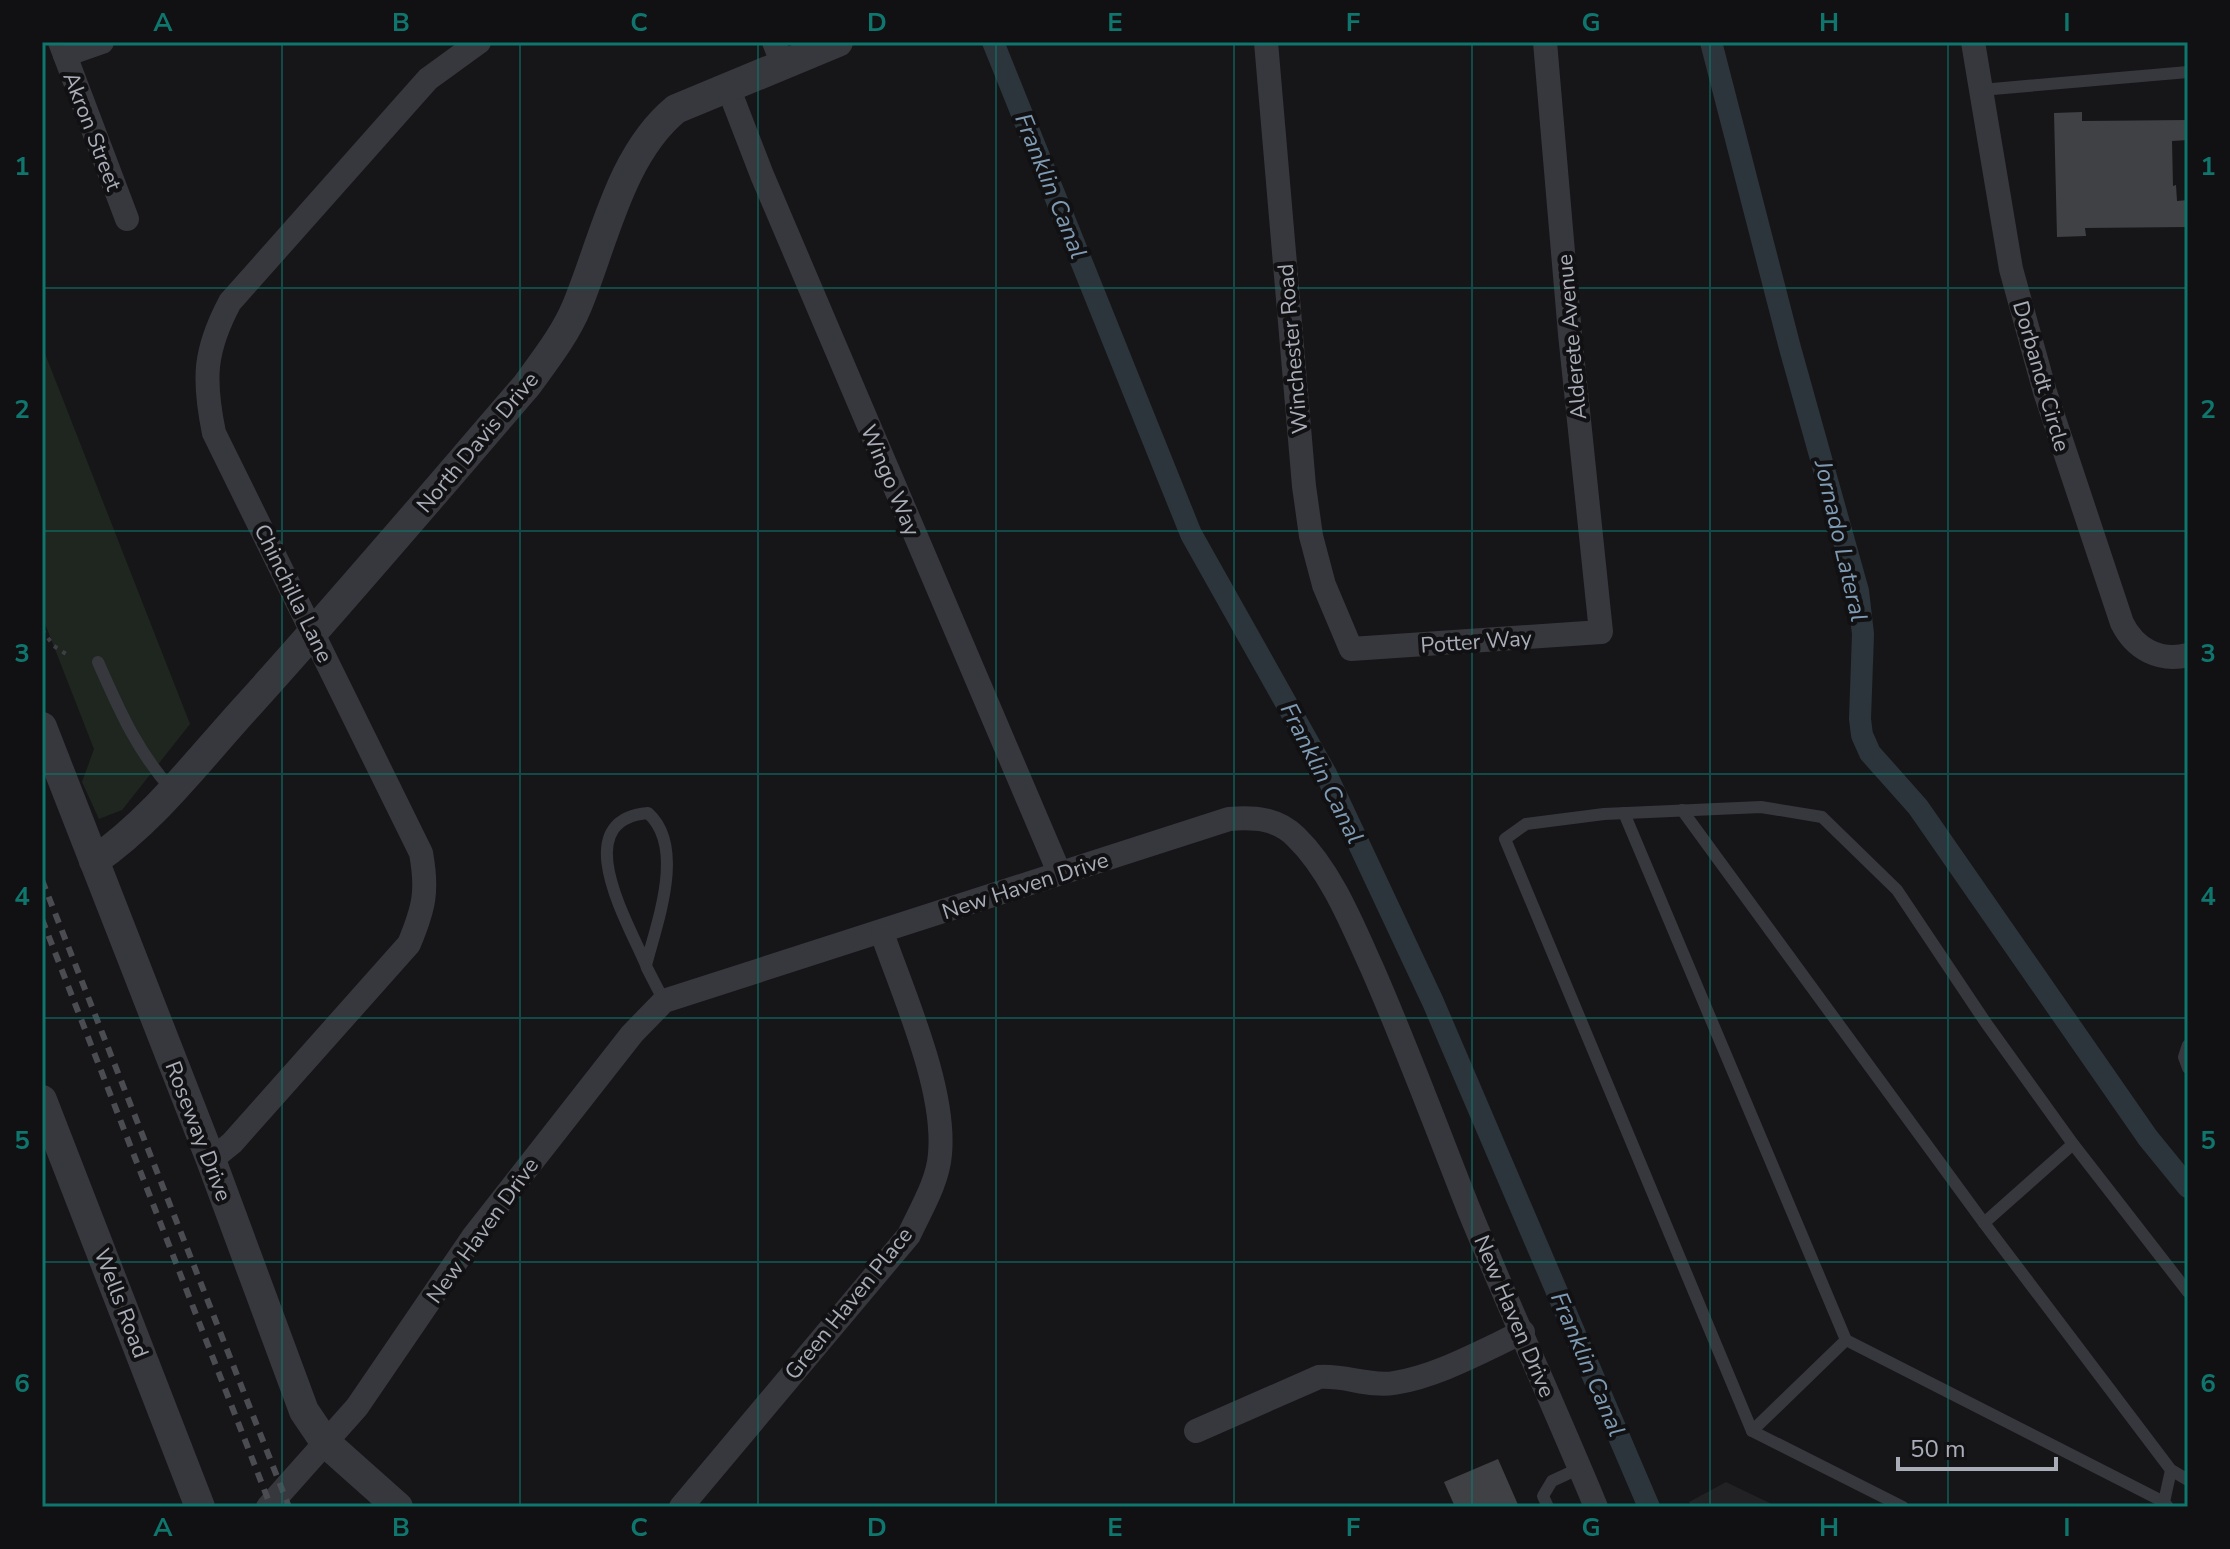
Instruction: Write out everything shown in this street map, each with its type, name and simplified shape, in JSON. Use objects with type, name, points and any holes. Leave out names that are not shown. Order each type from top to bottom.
[{"type":"street","points":[[62,48],[102,42]]},
{"type":"street","name":"Chinchilla Lane","points":[[211,1160],[232,1143],[409,944],[424,909],[426,881],[421,853],[214,433],[206,377],[211,343],[230,302],[428,79],[479,42]]},
{"type":"street","name":"North Davis Drive","points":[[94,861],[124,841],[172,790],[314,633],[527,385],[554,348],[576,309],[627,175],[642,145],[658,124],[676,109],[728,87],[779,53],[838,42]]},
{"type":"street","name":"Winchester Road","points":[[1266,42],[1311,536],[1324,585],[1351,649]]},
{"type":"street","name":"Alderete Avenue","points":[[1545,42],[1570,334],[1601,632]]},
{"type":"street","name":"Dorbandt Circle","points":[[1973,42],[2011,269],[2045,392],[2122,623],[2129,638],[2141,648],[2161,656],[2177,658],[2188,655]]},
{"type":"street","name":"Akron Street","points":[[62,48],[127,219]]},
{"type":"street","name":"Wingo Way","points":[[728,87],[768,189],[1059,872]]},
{"type":"street","name":"Potter Way","points":[[1351,649],[1601,632]]},
{"type":"street","name":"Roseway Drive","points":[[42,727],[211,1160],[304,1411],[325,1442],[398,1507]]},
{"type":"street","name":"New Haven Drive","points":[[268,1507],[357,1407],[482,1225],[632,1034],[664,1001],[882,933],[1059,872],[1229,819],[1254,817],[1272,821],[1298,838],[1316,859],[1354,928],[1411,1057],[1470,1211],[1596,1507]]},
{"type":"street","name":"Green Haven Place","points":[[681,1507],[909,1235],[928,1193],[940,1156],[937,1096],[882,933]]},
{"type":"street","name":"Wells Road","points":[[42,1100],[200,1507]]},
{"type":"street","points":[[1196,1431],[1319,1377],[1336,1376],[1373,1384],[1393,1383],[1456,1363],[1523,1332]]},
{"type":"lane","points":[[1981,90],[2188,72]]},
{"type":"lane","points":[[98,662],[129,732],[172,790]]},
{"type":"lane","points":[[1903,1507],[1752,1431],[1505,839],[1526,824],[1624,813],[1761,807],[1822,817],[1897,890],[1986,1023],[2073,1144],[2188,1292]]},
{"type":"lane","points":[[1682,810],[1984,1223],[2171,1470],[2188,1480]]},
{"type":"lane","points":[[646,965],[663,896],[667,847],[659,823],[648,813],[634,814],[614,827],[605,852],[610,877],[646,965],[664,1001]]},
{"type":"lane","points":[[1624,813],[1846,1340],[2166,1504],[2171,1470]]},
{"type":"lane","points":[[2188,1045],[2184,1057],[2188,1068]]},
{"type":"lane","points":[[1984,1223],[2073,1144]]},
{"type":"lane","points":[[1752,1431],[1846,1340]]},
{"type":"lane","points":[[1548,1507],[1543,1496],[1552,1481],[1580,1468]]},
{"type":"path","points":[[42,630],[54,646],[66,654]]},
{"type":"shaded area","points":[[42,346],[190,724],[122,810],[99,819],[82,782],[94,749],[42,616]]},
{"type":"shaded area","points":[[1726,1482],[1778,1507],[1691,1507],[1689,1502]]},
{"type":"building","points":[[2082,112],[2082,121],[2188,120],[2188,140],[2172,141],[2173,186],[2176,185],[2177,201],[2188,200],[2188,227],[2085,228],[2086,236],[2057,237],[2054,113]]},
{"type":"building","points":[[1498,1459],[1519,1507],[1455,1507],[1444,1482]]},
{"type":"waterway","name":"Franklin Canal","points":[[993,42],[1191,534],[1326,774],[1433,1002],[1649,1507]]},
{"type":"waterway","name":"Jornado Lateral","points":[[1711,42],[1790,348],[1858,591],[1863,634],[1862,735],[1870,753],[1918,807],[2148,1138],[2188,1187]]},
{"type":"railway","points":[[42,880],[289,1507]]},
{"type":"railway","points":[[42,919],[271,1507]]}]
